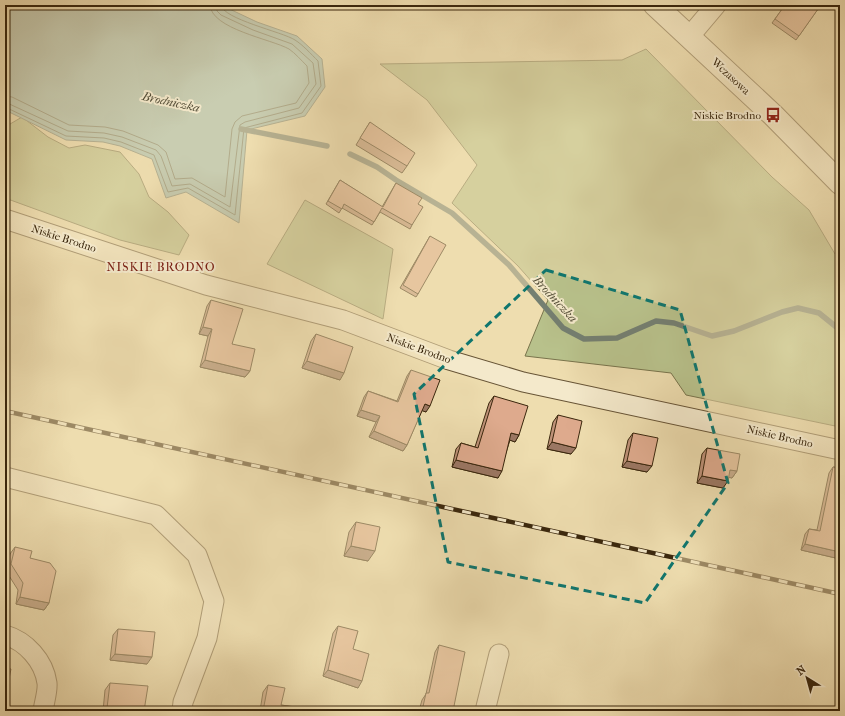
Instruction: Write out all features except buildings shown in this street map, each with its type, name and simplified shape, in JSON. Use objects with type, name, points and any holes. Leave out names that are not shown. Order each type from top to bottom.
[{"type":"street","name":"Wczasowa","points":[[655,5],[800,141],[840,183]]},
{"type":"street","points":[[689,37],[716,5]]},
{"type":"street","name":"Niskie Brodno","points":[[5,219],[206,285],[343,320],[449,360],[524,382],[840,450]]},
{"type":"street","points":[[5,477],[156,515],[197,555],[214,600],[207,638],[183,702],[182,711]]},
{"type":"street","points":[[5,635],[29,648],[42,664],[47,684],[43,711]]},
{"type":"street","points":[[485,711],[498,654]]},
{"type":"highlighted area","points":[[546,270],[680,310],[728,483],[645,603],[448,562],[414,394]]},
{"type":"green space","points":[[646,49],[772,177],[809,210],[835,254],[840,255],[840,427],[686,395],[671,373],[525,356],[548,300],[518,266],[452,203],[477,165],[427,100],[380,64],[622,60]]},
{"type":"green space","points":[[22,117],[48,137],[69,148],[85,145],[120,152],[139,174],[149,197],[168,212],[189,235],[179,255],[120,240],[5,198],[5,127]]},
{"type":"green space","points":[[305,200],[393,249],[383,319],[267,264]]},
{"type":"water","points":[[5,5],[221,5],[257,22],[297,36],[322,59],[325,87],[305,116],[247,130],[239,223],[186,192],[166,198],[152,159],[120,146],[103,142],[66,140],[5,110]]},
{"type":"waterway","name":"Brodniczka","points":[[241,129],[327,146]]},
{"type":"waterway","name":"Brodniczka","points":[[350,154],[377,167],[452,213],[509,265],[563,328],[584,339],[617,338],[656,321],[674,323],[712,336],[734,331],[782,312],[798,308],[819,313],[840,330]]},
{"type":"railway","points":[[5,411],[840,594]]},
{"type":"place","name":"Niskie Brodno","points":[[773,115]]},
{"type":"district","name":"NISKIE BRODNO","points":[[161,267]]}]
